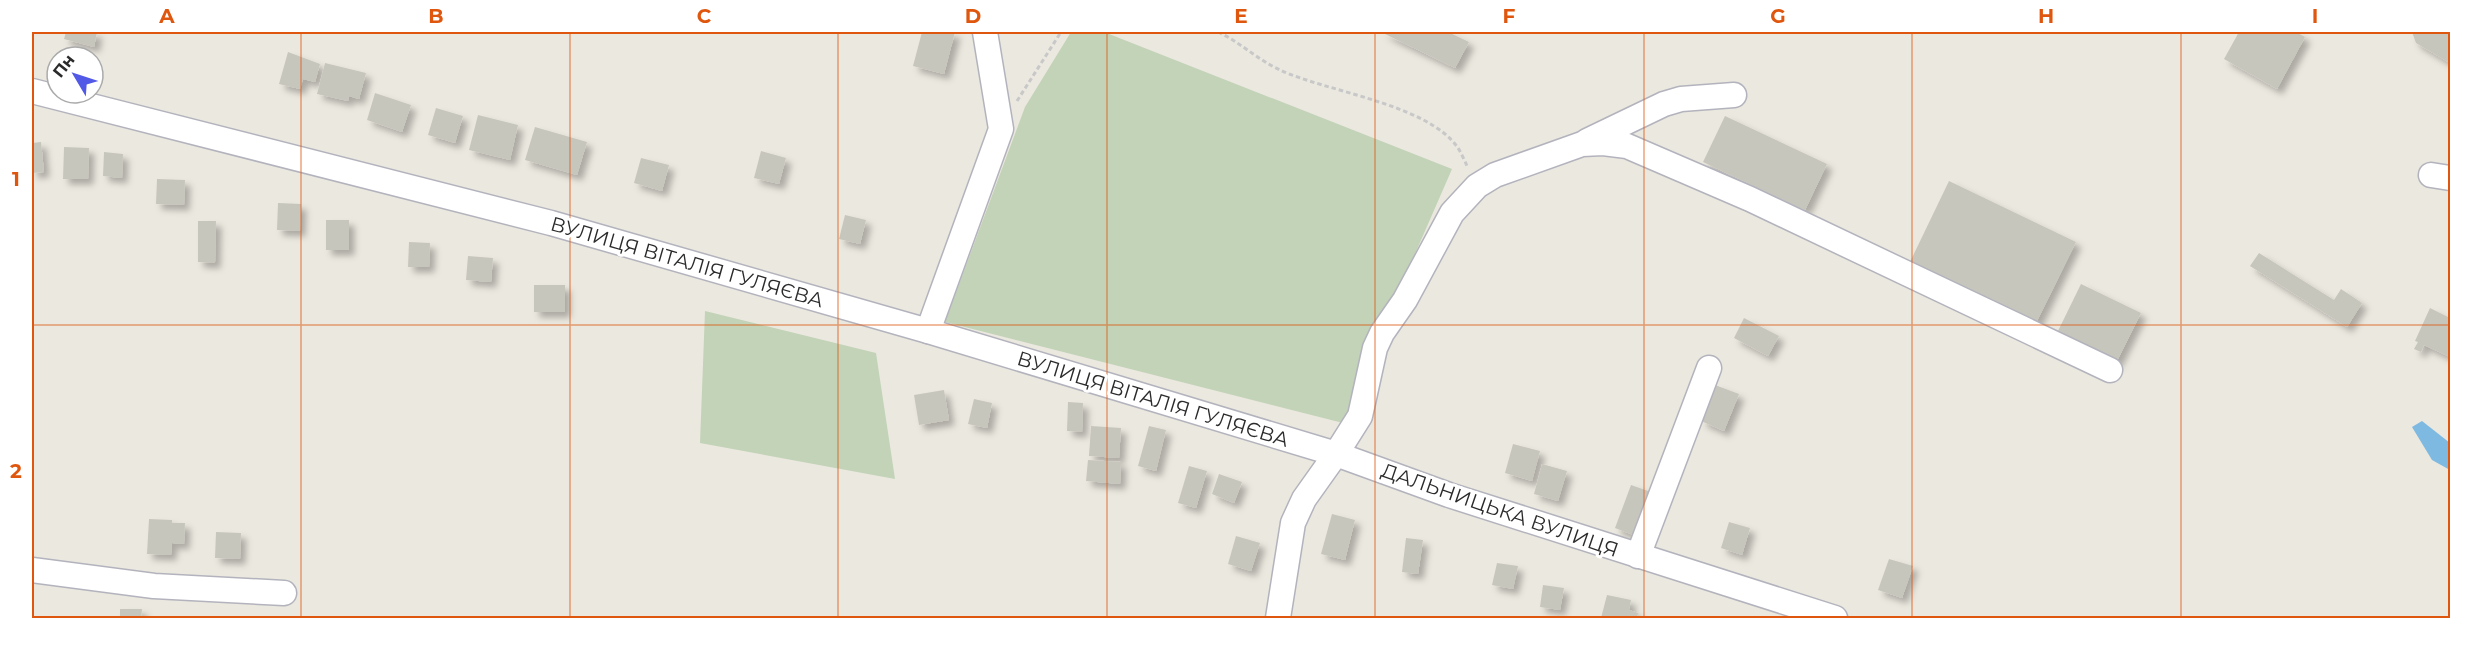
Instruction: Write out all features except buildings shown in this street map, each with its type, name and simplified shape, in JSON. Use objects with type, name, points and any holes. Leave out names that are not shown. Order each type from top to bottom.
[{"type":"street","points":[[928,331],[1001,129],[986,32]]},
{"type":"street","name":"ВУЛИЦЯ ВІТАЛІЯ ГУЛЯЄВА","points":[[32,91],[551,223],[928,331],[1336,454]]},
{"type":"street","points":[[1278,618],[1297,510],[1360,416],[1375,348],[1382,333],[1405,300],[1452,213],[1477,186],[1495,175],[1582,144],[1664,104],[1681,99],[1734,95]]},
{"type":"street","points":[[1582,144],[1602,143],[1627,147],[1750,199],[2110,370]]},
{"type":"street","points":[[1638,556],[1709,368]]},
{"type":"street","name":"ДАЛЬНИЦЬКА ВУЛИЦЯ","points":[[1336,454],[1449,495],[1835,618]]},
{"type":"street","points":[[32,570],[154,585],[284,593]]},
{"type":"path","points":[[1001,129],[1061,32]]},
{"type":"path","points":[[1218,32],[1236,40],[1279,70],[1397,108],[1432,125],[1457,147],[1477,186]]},
{"type":"green space","points":[[1071,32],[1104,32],[1452,169],[1401,286],[1384,309],[1363,353],[1347,424],[945,322],[1025,107]]},
{"type":"green space","points":[[705,311],[876,353],[895,479],[700,443]]},
{"type":"water","points":[[2422,421],[2450,443],[2450,470],[2432,460],[2412,427]]}]
